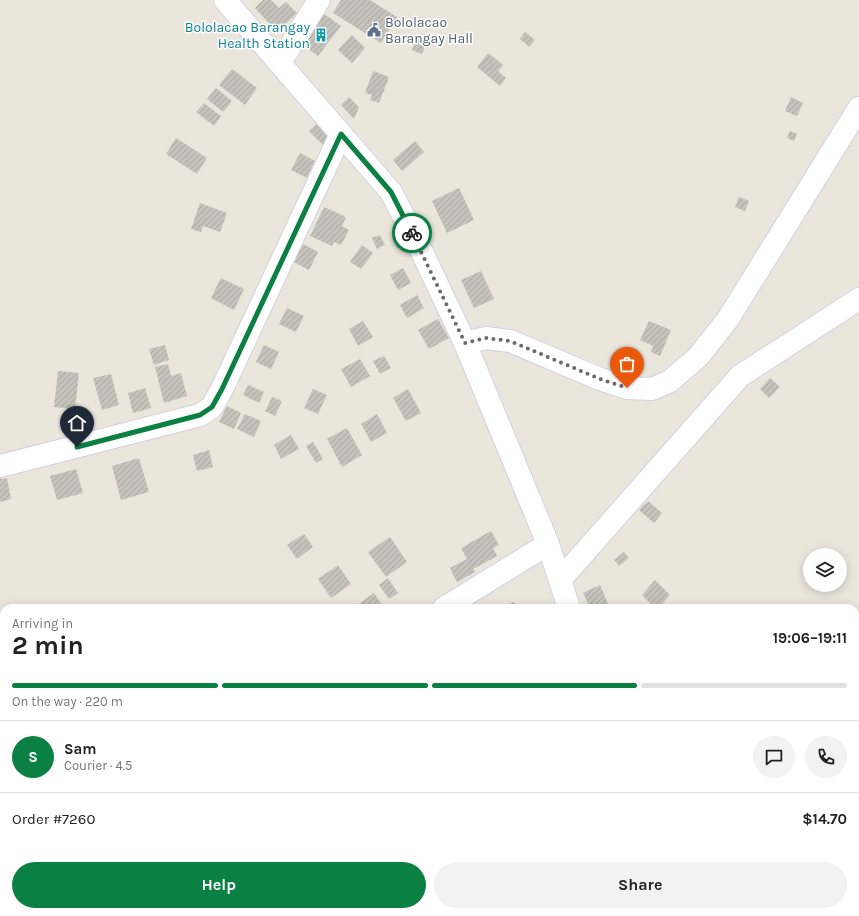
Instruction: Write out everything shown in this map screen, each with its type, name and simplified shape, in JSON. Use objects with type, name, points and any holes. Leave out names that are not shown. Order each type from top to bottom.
[{"type":"street","points":[[225,0],[391,192],[421,250],[465,343],[548,544],[568,604]]},
{"type":"street","points":[[280,63],[319,0]]},
{"type":"street","points":[[465,343],[486,338],[510,341],[600,379],[627,388],[652,389],[670,382],[698,357],[728,319],[859,108]]},
{"type":"street","points":[[0,466],[200,415],[212,407],[222,389],[341,134]]},
{"type":"street","points":[[560,580],[740,376],[859,298]]},
{"type":"street","points":[[450,604],[548,544]]},
{"type":"building","points":[[263,0],[271,0],[279,8],[286,2],[297,13],[277,32],[255,8]]},
{"type":"building","name":"Bololacao Barangay Hall","points":[[341,0],[370,0],[397,17],[381,43],[333,13]]},
{"type":"building","name":"Bololacao Barangay Health Station","points":[[324,14],[341,26],[318,56],[302,44]]},
{"type":"building","points":[[525,32],[535,40],[529,47],[520,39]]},
{"type":"building","points":[[352,35],[365,48],[352,63],[338,50]]},
{"type":"building","points":[[417,37],[427,41],[422,54],[412,50]]},
{"type":"building","points":[[488,53],[503,65],[498,71],[506,78],[500,86],[477,67]]},
{"type":"building","points":[[232,69],[257,88],[245,105],[219,85]]},
{"type":"building","points":[[373,71],[389,77],[379,103],[370,100],[372,95],[365,93]]},
{"type":"building","points":[[216,88],[232,101],[223,112],[207,99]]},
{"type":"building","points":[[349,97],[359,107],[354,119],[341,105]]},
{"type":"building","points":[[791,97],[803,103],[797,116],[785,111]]},
{"type":"building","points":[[204,103],[221,116],[214,126],[196,112]]},
{"type":"building","points":[[318,122],[333,138],[324,146],[309,131]]},
{"type":"building","points":[[790,131],[797,134],[794,141],[787,138]]},
{"type":"building","points":[[176,138],[207,158],[197,174],[166,154]]},
{"type":"building","points":[[415,141],[424,152],[402,171],[393,160]]},
{"type":"building","points":[[300,153],[315,161],[307,178],[291,170]]},
{"type":"building","points":[[459,188],[474,220],[447,233],[432,201]]},
{"type":"building","points":[[739,197],[749,201],[745,211],[735,207]]},
{"type":"building","points":[[200,203],[227,213],[220,232],[203,226],[201,232],[191,229]]},
{"type":"building","points":[[324,207],[346,217],[342,226],[349,230],[341,245],[334,242],[332,246],[310,236]]},
{"type":"building","points":[[380,235],[385,245],[377,249],[372,238]]},
{"type":"building","points":[[303,244],[318,252],[309,270],[294,262]]},
{"type":"building","points":[[362,245],[373,253],[361,269],[350,262]]},
{"type":"building","points":[[403,268],[411,283],[398,290],[390,275]]},
{"type":"building","points":[[481,271],[494,299],[474,308],[461,280]]},
{"type":"building","points":[[221,278],[244,289],[234,310],[211,298]]},
{"type":"building","points":[[417,295],[424,308],[407,318],[400,305]]},
{"type":"building","points":[[287,308],[304,316],[296,332],[279,324]]},
{"type":"building","points":[[438,319],[449,338],[429,349],[418,330]]},
{"type":"building","points":[[363,321],[373,337],[358,346],[349,329]]},
{"type":"building","points":[[649,321],[671,330],[660,356],[651,352],[653,346],[640,340]]},
{"type":"building","points":[[165,345],[169,360],[154,365],[149,349]]},
{"type":"building","points":[[264,345],[279,352],[271,369],[256,362]]},
{"type":"building","points":[[384,356],[391,368],[380,374],[373,361]]},
{"type":"building","points":[[360,359],[370,376],[351,387],[341,369]]},
{"type":"building","points":[[168,364],[171,376],[181,373],[187,396],[164,403],[155,367]]},
{"type":"building","points":[[58,371],[79,373],[75,409],[54,407]]},
{"type":"building","points":[[111,374],[119,405],[102,410],[93,378]]},
{"type":"building","points":[[770,378],[780,387],[769,398],[760,389]]},
{"type":"building","points":[[248,385],[264,392],[259,403],[243,395]]},
{"type":"building","points":[[145,388],[151,408],[133,413],[128,393]]},
{"type":"building","points":[[313,389],[327,395],[318,414],[304,408]]},
{"type":"building","points":[[408,389],[421,413],[406,421],[393,398]]},
{"type":"building","points":[[272,397],[282,401],[275,416],[265,411]]},
{"type":"building","points":[[227,406],[241,413],[234,429],[219,422]]},
{"type":"building","points":[[245,414],[261,421],[254,437],[237,429]]},
{"type":"building","points":[[377,414],[387,433],[371,442],[361,424]]},
{"type":"building","points":[[347,428],[362,455],[342,467],[327,439]]},
{"type":"building","points":[[291,435],[299,449],[281,459],[274,445]]},
{"type":"building","points":[[313,442],[323,459],[316,463],[306,446]]},
{"type":"building","points":[[209,450],[213,467],[197,471],[193,455]]},
{"type":"building","points":[[139,458],[149,492],[121,500],[112,466]]},
{"type":"building","points":[[76,469],[83,493],[57,500],[50,476]]},
{"type":"building","points":[[7,478],[11,499],[0,502],[0,479]]},
{"type":"building","points":[[648,501],[662,513],[654,523],[639,510]]},
{"type":"building","points":[[491,531],[499,545],[493,548],[497,556],[473,569],[475,572],[457,582],[450,568],[467,559],[461,548]]},
{"type":"building","points":[[304,534],[313,547],[297,559],[287,545]]},
{"type":"building","points":[[390,537],[407,562],[386,577],[368,552]]},
{"type":"building","points":[[624,552],[629,558],[619,566],[614,560]]},
{"type":"building","points":[[338,565],[351,584],[331,598],[318,579]]},
{"type":"building","points":[[388,578],[398,593],[389,599],[379,585]]},
{"type":"building","points":[[655,580],[670,595],[662,604],[651,604],[642,595]]},
{"type":"building","points":[[600,585],[608,604],[588,604],[583,593]]},
{"type":"building","points":[[374,593],[381,604],[359,604]]},
{"type":"way so far","points":[[412,233],[465,343],[486,338],[510,341],[600,379],[627,388]]},
{"type":"place","name":"Bololacao Barangay Hall","points":[[374,30]]},
{"type":"place","name":"Bololacao Barangay Health Station","points":[[321,35]]},
{"type":"route","points":[[77,447],[200,415],[212,407],[222,389],[341,134],[391,192],[412,233]]}]
